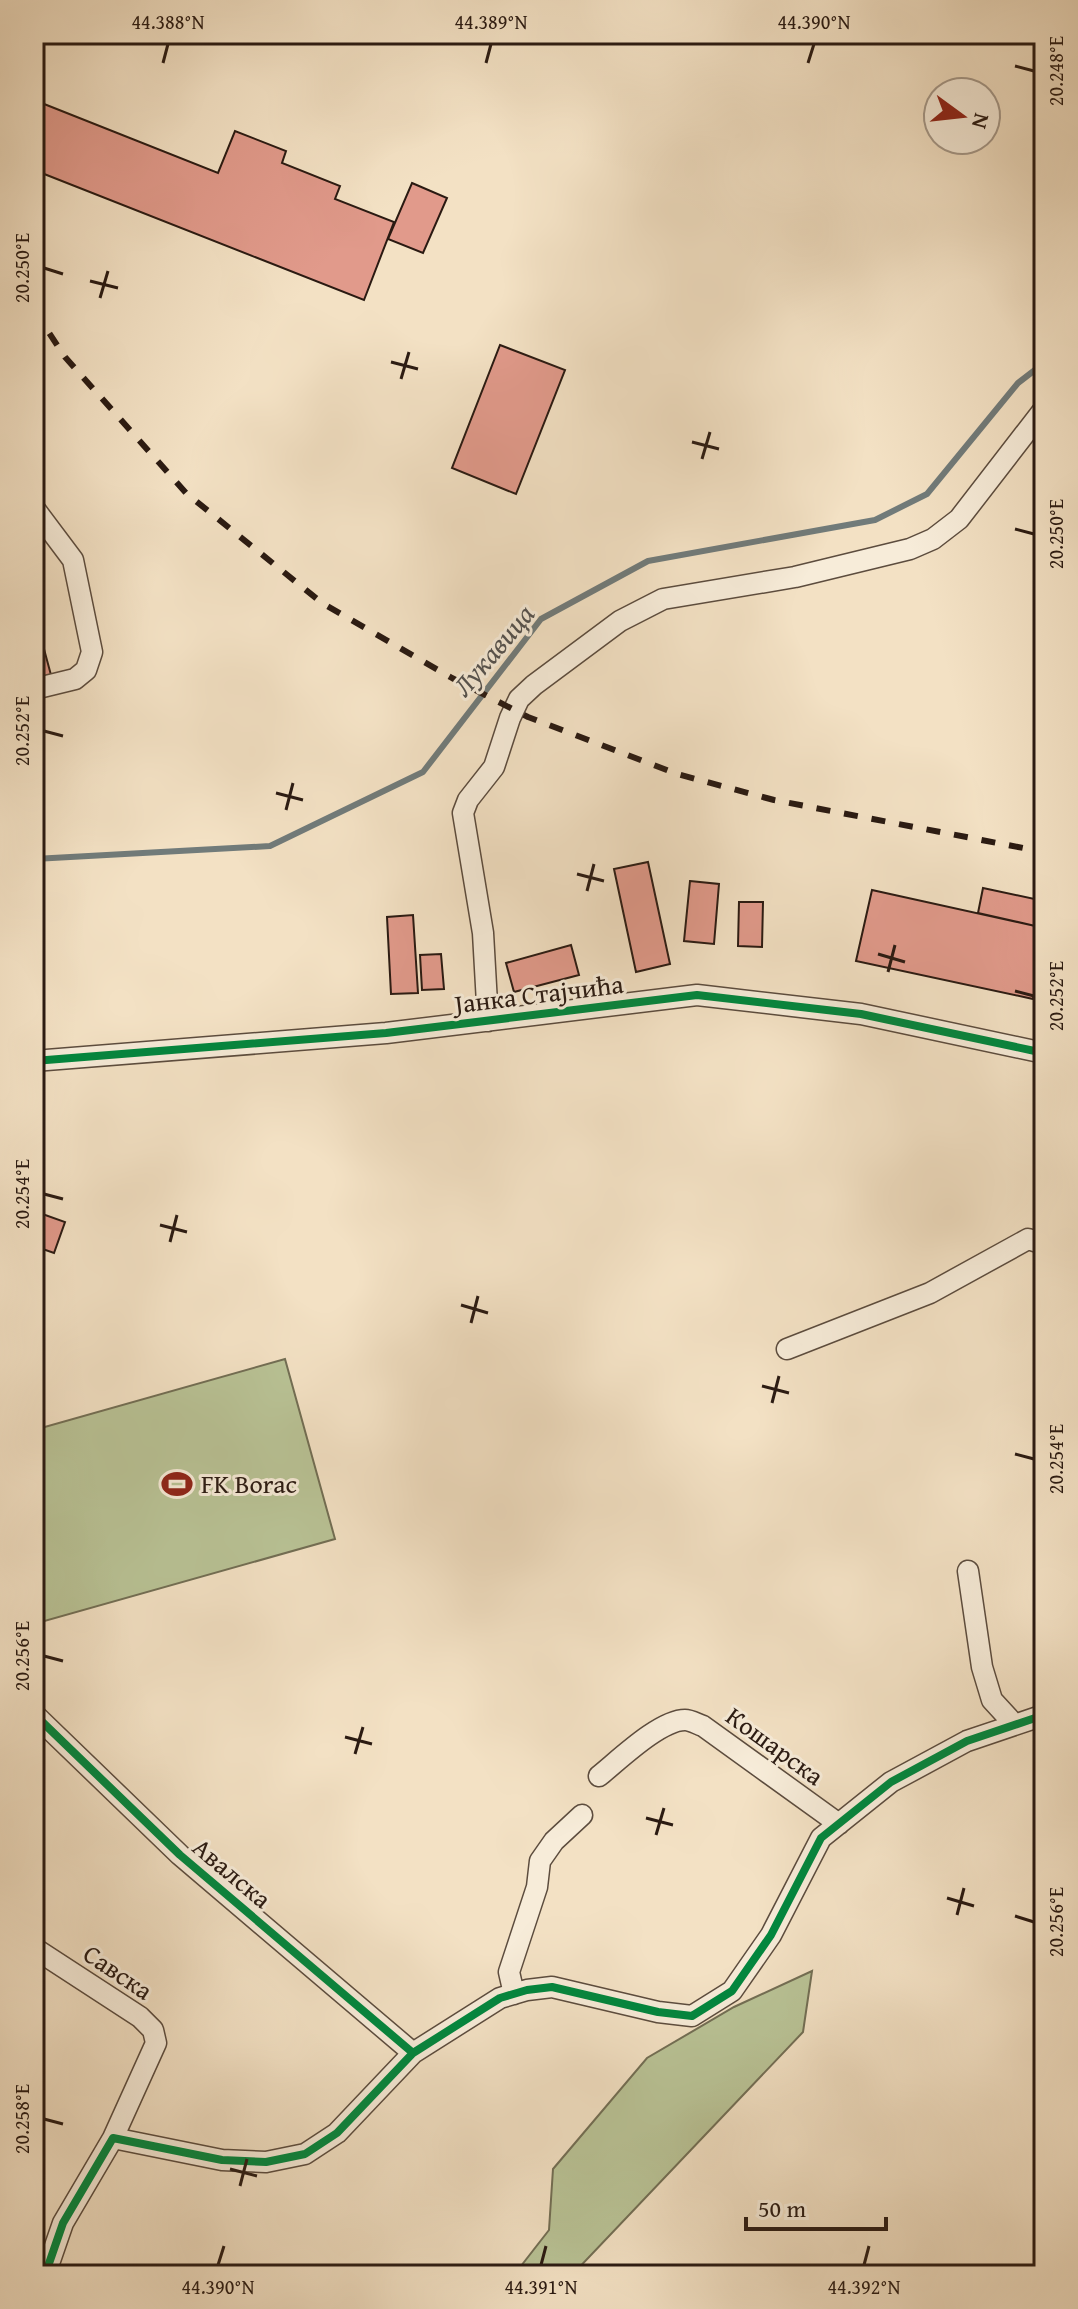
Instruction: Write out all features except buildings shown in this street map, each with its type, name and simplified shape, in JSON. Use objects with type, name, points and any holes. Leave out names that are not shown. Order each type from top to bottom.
[{"type":"street","points":[[488,1021],[483,933],[463,813],[468,800],[494,767],[510,718],[526,691],[620,621],[663,599],[795,577],[910,549],[933,539],[959,519],[1044,409]]},
{"type":"street","points":[[34,508],[73,560],[92,652],[86,670],[75,679],[34,689]]},
{"type":"street","name":"Јанка Стајчића","points":[[34,1061],[370,1035],[697,995],[861,1014],[1044,1053]]},
{"type":"street","points":[[787,1349],[930,1293],[1036,1241]]},
{"type":"street","points":[[968,1571],[982,1667],[992,1700],[1014,1724]]},
{"type":"street","name":"Авалска","points":[[34,1714],[180,1855],[413,2053]]},
{"type":"street","points":[[113,2138],[222,2160],[266,2162],[305,2154],[337,2133],[413,2053],[500,1998],[514,1994],[552,1987],[658,2012],[692,2016],[732,1991],[771,1935],[821,1838],[891,1782],[967,1741],[1044,1715]]},
{"type":"street","name":"Кошарска","points":[[599,1776],[659,1729],[688,1720],[703,1726],[839,1824]]},
{"type":"street","points":[[514,1994],[509,1972],[537,1887],[540,1861],[554,1841],[582,1815]]},
{"type":"street","name":"Савска","points":[[34,1948],[140,2017],[153,2030],[156,2043],[113,2138],[63,2223],[45,2275]]},
{"type":"green space","name":"FK Borac","points":[[285,1359],[335,1539],[34,1624],[34,1430]]},
{"type":"green space","points":[[812,1971],[803,2032],[572,2275],[514,2275],[549,2230],[553,2169],[647,2058],[734,2007]]},
{"type":"waterway","name":"Лукавица","points":[[34,859],[270,846],[423,772],[541,619],[648,561],[875,520],[927,494],[1018,383],[1044,363]]},
{"type":"railway","points":[[34,310],[65,357],[186,493],[322,603],[452,678],[528,717],[677,774],[774,800],[1044,852]]},
{"type":"cycle path","points":[[34,1061],[386,1033],[697,995],[861,1014],[1044,1053]]},
{"type":"cycle path","points":[[34,1714],[180,1855],[413,2053]]},
{"type":"cycle path","points":[[45,2275],[63,2223],[113,2138],[222,2160],[266,2162],[305,2154],[337,2133],[413,2053],[500,1998],[527,1990],[552,1987],[658,2012],[692,2016],[732,1991],[771,1935],[821,1838],[891,1782],[967,1741],[1044,1715]]},
{"type":"place","name":"FK Borac","points":[[177,1484]]}]
